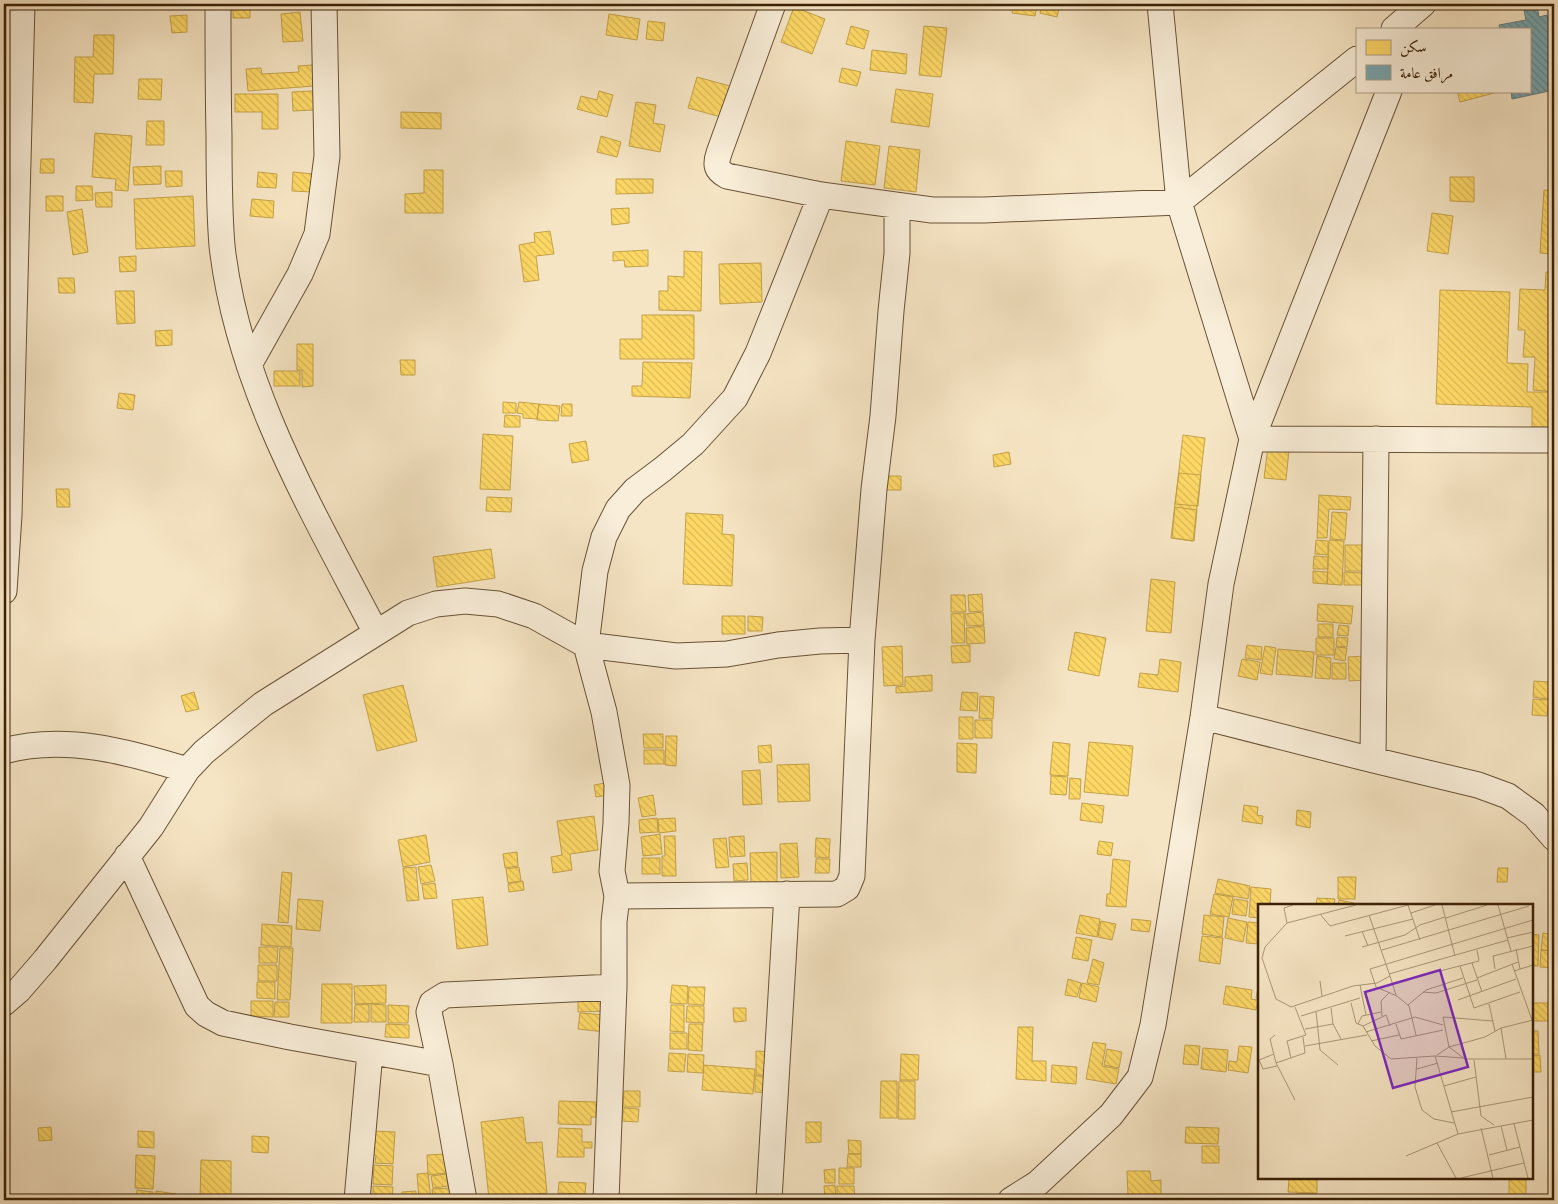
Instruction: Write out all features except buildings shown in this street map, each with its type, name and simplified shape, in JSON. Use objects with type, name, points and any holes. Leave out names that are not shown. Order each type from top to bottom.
[{"type":"street","points":[[4,591],[9,515],[22,4]]},
{"type":"street","points":[[218,4],[219,180],[222,246],[230,294],[249,365],[266,415],[291,470],[376,633]]},
{"type":"street","points":[[249,365],[300,274],[317,234],[327,156],[324,4]]},
{"type":"street","points":[[772,4],[716,164],[719,172],[728,176],[820,195],[932,210],[984,210],[1179,202],[1356,60]]},
{"type":"street","points":[[1160,4],[1179,202],[1252,438]]},
{"type":"street","points":[[1395,28],[1423,5]]},
{"type":"street","points":[[1413,28],[1423,5]]},
{"type":"street","points":[[1011,1200],[1038,1183],[1111,1115],[1140,1078],[1153,1025],[1203,717],[1221,584],[1252,438],[1389,92]]},
{"type":"street","points":[[606,1200],[614,986],[614,922],[617,896],[612,871],[617,785],[604,712],[586,645],[595,571],[604,537],[618,509],[635,490],[693,444],[735,398],[758,353],[820,195]]},
{"type":"street","points":[[617,896],[837,894],[847,888],[852,876],[862,640],[874,489],[883,416],[897,253],[897,206]]},
{"type":"street","points":[[1252,438],[1554,440]]},
{"type":"street","points":[[1373,760],[1376,439]]},
{"type":"street","points":[[4,1003],[19,990],[46,960],[151,826],[188,770],[204,752],[263,704],[408,613],[436,604],[465,601],[498,604],[534,616],[586,645],[676,656],[727,654],[778,645],[820,641],[862,640]]},
{"type":"street","points":[[1203,717],[1478,785],[1508,796],[1534,815],[1554,838]]},
{"type":"street","points":[[4,751],[14,748],[46,745],[82,746],[134,754],[188,770]]},
{"type":"street","points":[[127,856],[197,1006],[206,1014],[223,1023],[440,1064]]},
{"type":"street","points":[[769,1200],[787,894]]},
{"type":"street","points":[[464,1200],[429,1012],[432,1003],[445,995],[614,986]]},
{"type":"street","points":[[356,1200],[370,1052]]}]
